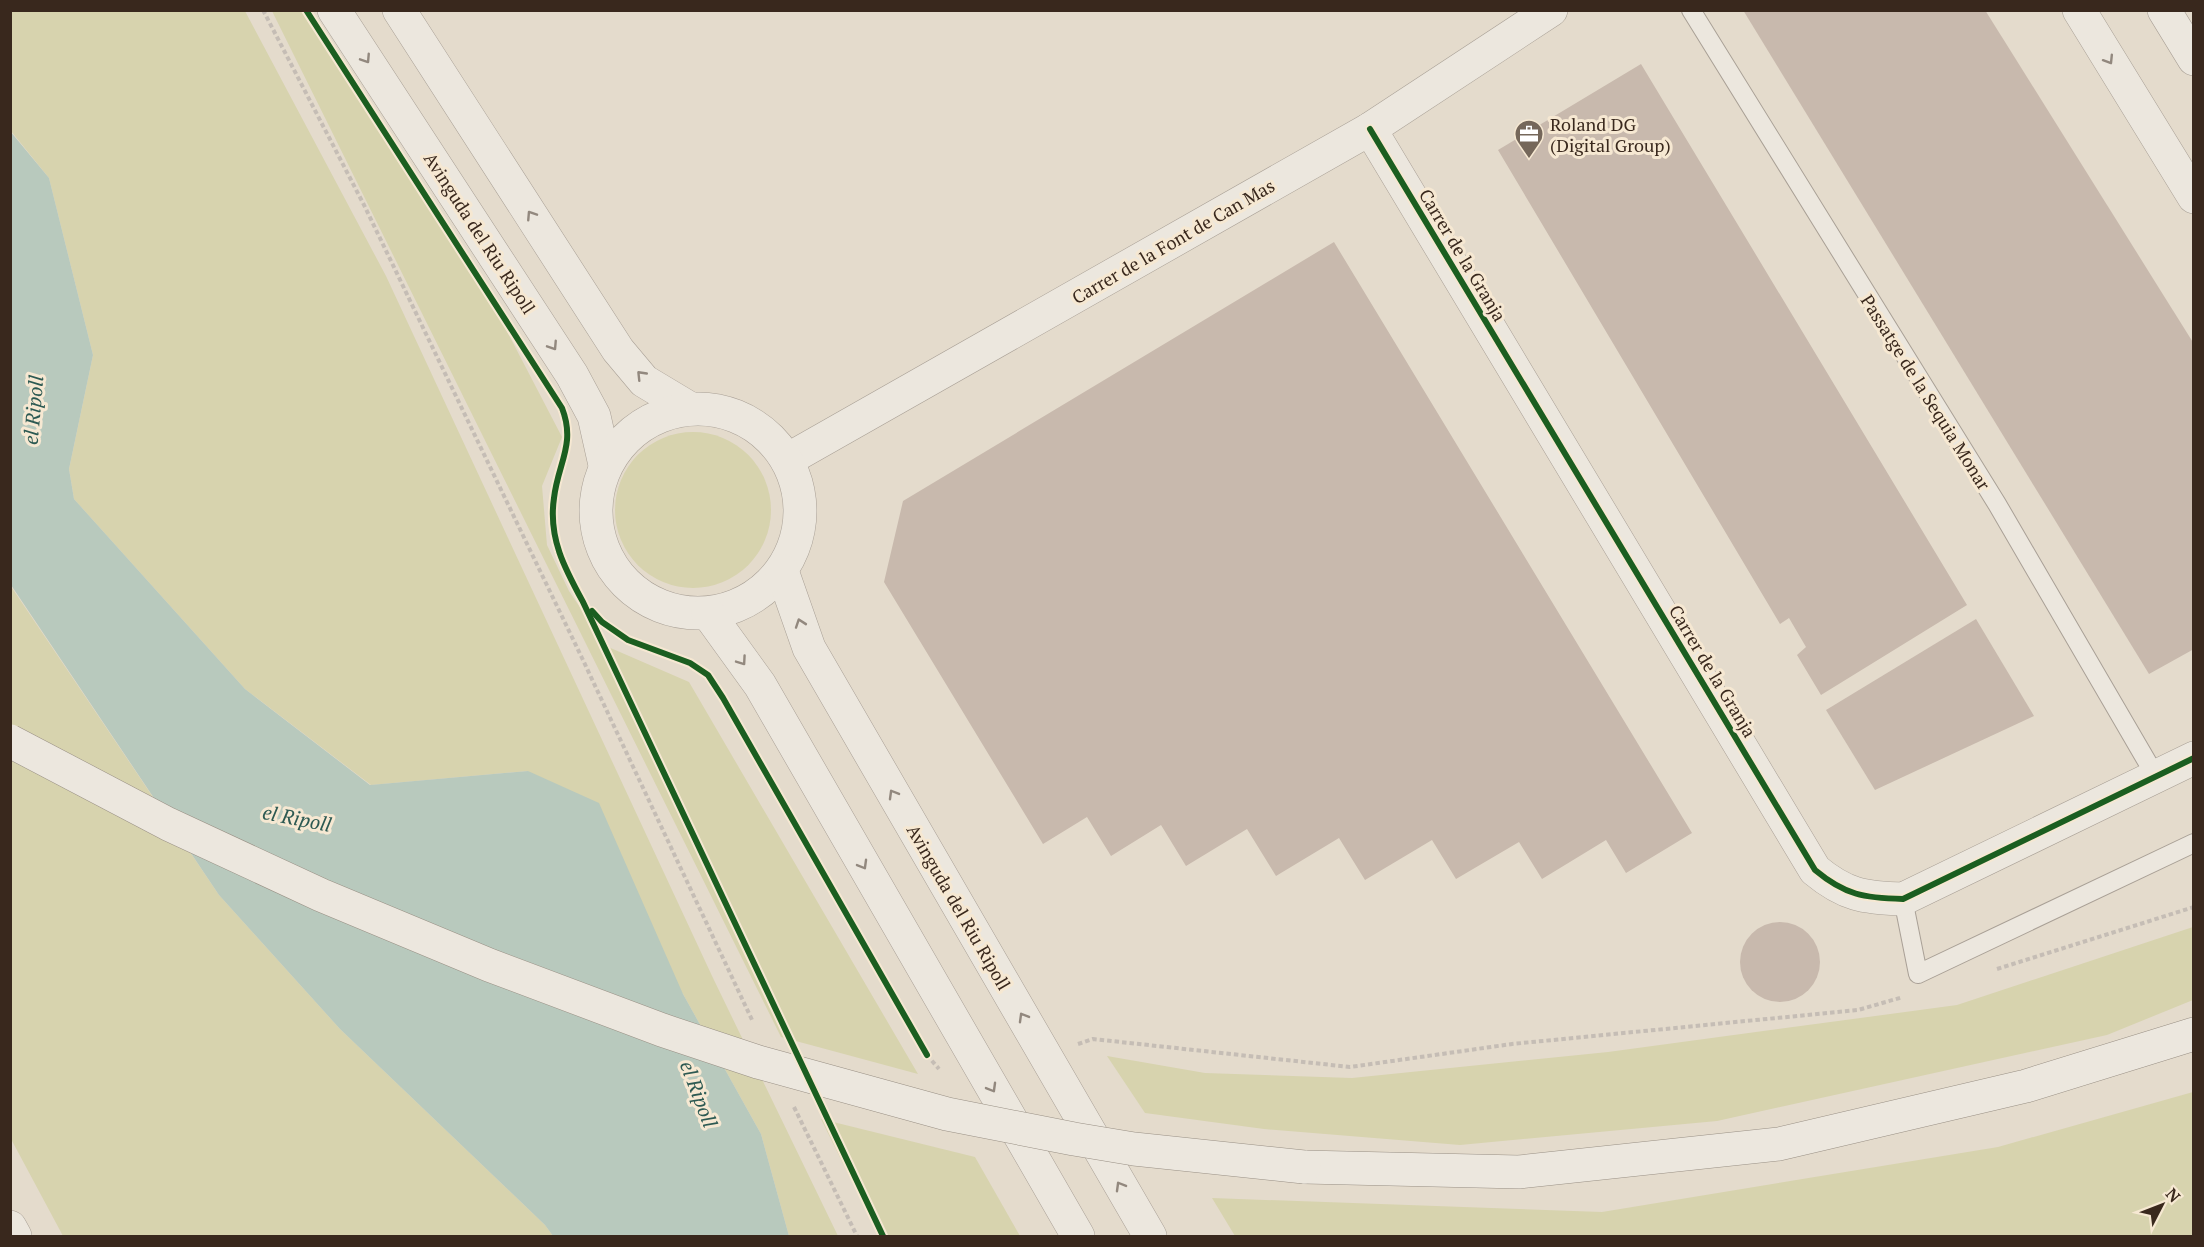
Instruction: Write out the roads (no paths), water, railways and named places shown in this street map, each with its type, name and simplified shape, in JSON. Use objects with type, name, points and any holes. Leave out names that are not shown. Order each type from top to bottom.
[{"type":"street","name":"Avinguda del Riu Ripoll","points":[[334,10],[572,375],[594,416],[605,465]]},
{"type":"street","points":[[399,10],[618,350],[644,381],[689,408]]},
{"type":"street","name":"Carrer de la Font de Can Mas","points":[[787,459],[1370,129],[1551,10]]},
{"type":"street","points":[[2079,10],[2193,197]]},
{"type":"street","points":[[2164,10],[2193,58]]},
{"type":"street","name":"Carrer de la Granja","points":[[1370,129],[1815,870],[1832,884],[1856,894],[1875,898],[1903,899],[2193,758]]},
{"type":"street","points":[[689,408],[718,410],[746,420],[769,437],[787,459],[798,487],[801,516],[795,546],[782,572],[761,592],[745,602],[708,613],[677,612],[648,600],[623,582],[606,556],[596,526],[596,495],[605,465],[620,443],[639,426],[663,414],[689,408]]},
{"type":"street","name":"Avinguda del Riu Ripoll","points":[[782,572],[808,648],[1150,1236]]},
{"type":"street","points":[[708,613],[759,685],[1078,1236]]},
{"type":"street","points":[[10,741],[168,824],[321,895],[489,965],[662,1030],[726,1052],[852,1089],[959,1116],[1134,1149],[1304,1167],[1519,1172],[1779,1144],[2026,1086],[2193,1034]]},
{"type":"street","points":[[10,1227],[15,1236]]},
{"type":"lane","name":"Passatge de la Sequia Monar","points":[[1691,10],[1997,504],[2156,777]]},
{"type":"lane","points":[[1903,899],[1918,974],[2193,843]]},
{"type":"water","name":"el Ripoll","points":[[10,131],[49,178],[93,355],[69,469],[74,499],[245,689],[370,785],[528,771],[599,803],[683,994],[761,1134],[789,1236],[553,1236],[545,1225],[340,1029],[219,895],[11,585]]},
{"type":"place","name":"Roland DG (Digital Group)","points":[[1529,160]]}]
